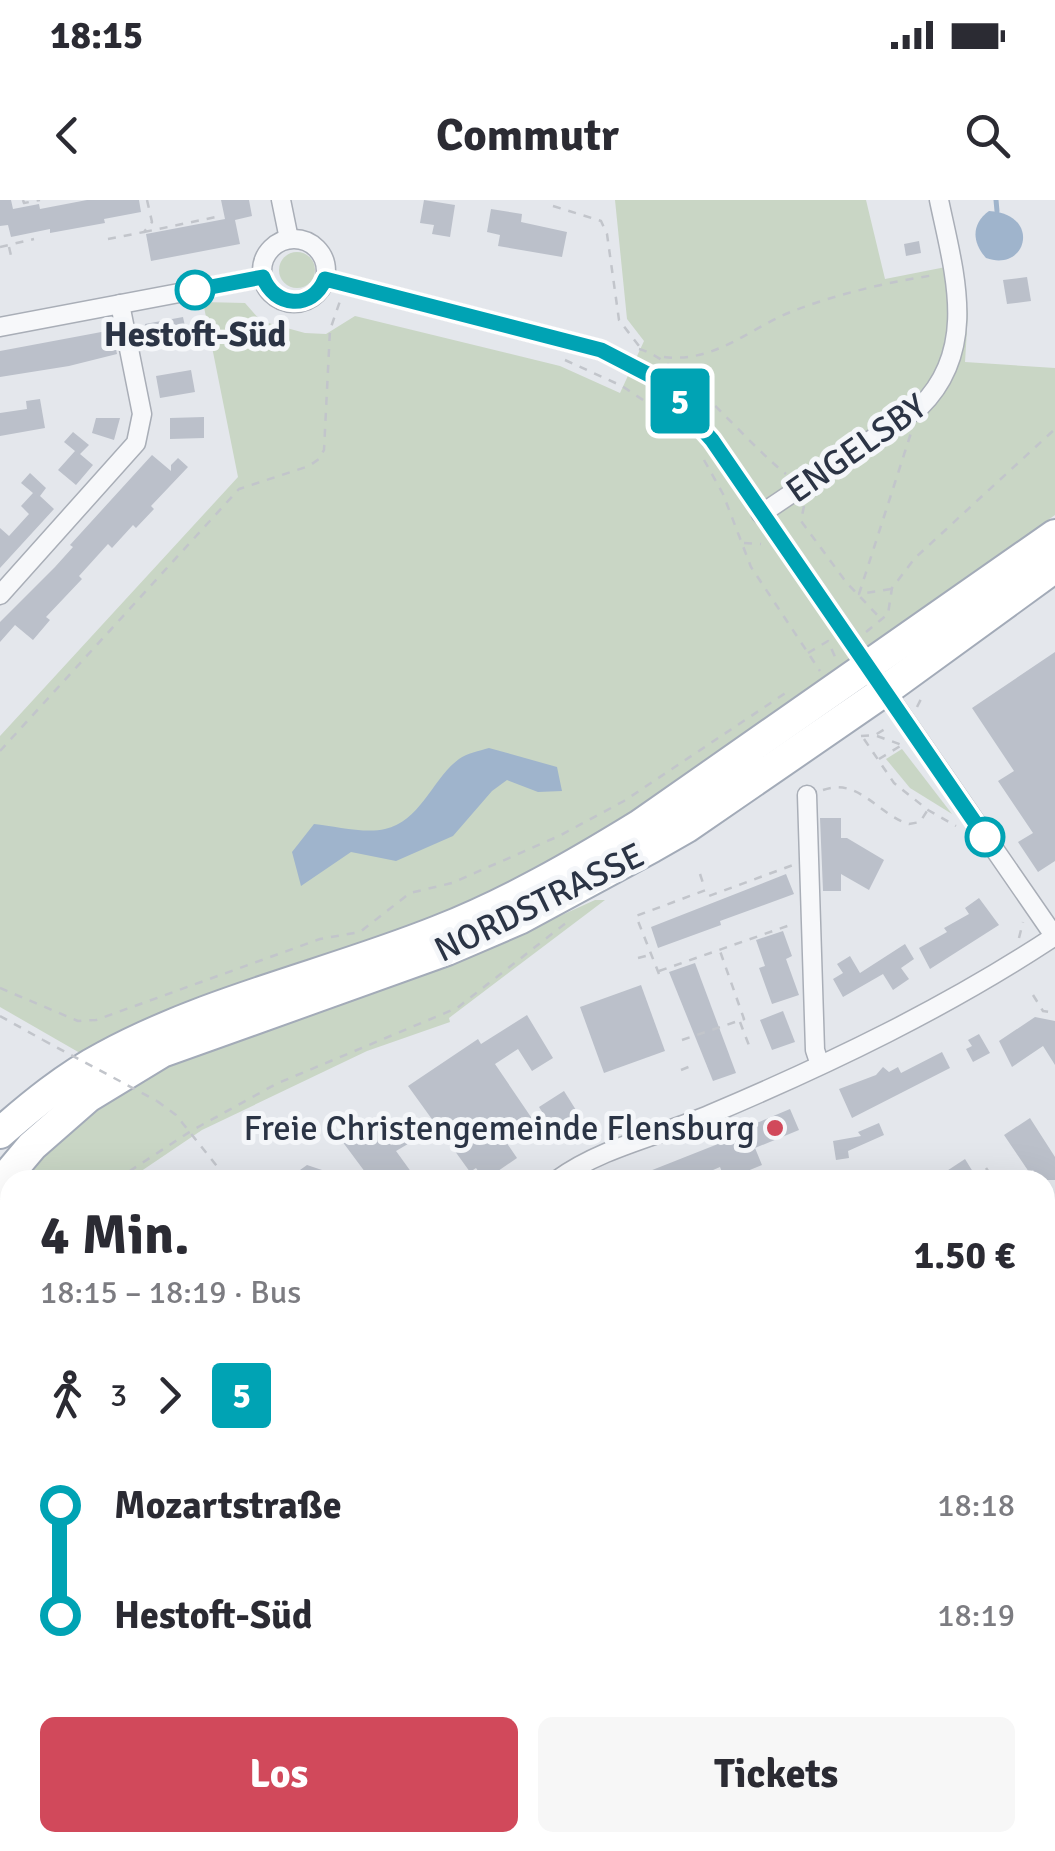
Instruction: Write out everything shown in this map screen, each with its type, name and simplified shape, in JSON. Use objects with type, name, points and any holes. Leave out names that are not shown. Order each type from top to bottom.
[{"type":"main road","name":"NORDSTRASSE","points":[[0,1133],[62,1082],[145,1036],[438,932],[574,866],[640,825],[1055,535]]},
{"type":"main road","name":"NORDSTRASSE","points":[[12,1170],[32,1146],[88,1096],[162,1052],[448,950],[587,884],[687,826],[868,666],[1055,567]]},
{"type":"street","points":[[281,200],[288,240]]},
{"type":"street","name":"ENGELSBY","points":[[761,514],[920,408],[948,373],[958,323],[940,200]]},
{"type":"street","points":[[299,239],[318,249],[326,268],[321,286],[300,302],[281,300],[266,286],[263,277],[266,257],[279,242],[288,240],[299,239]]},
{"type":"street","points":[[0,327],[263,277]]},
{"type":"street","points":[[321,286],[601,350],[659,380],[712,440],[1055,936],[889,1032],[710,1115],[574,1170]]},
{"type":"street","points":[[0,595],[136,443],[142,430],[120,304]]},
{"type":"street","points":[[807,795],[815,1050],[820,1065]]},
{"type":"path","points":[[23,200],[24,204],[40,200]]},
{"type":"path","points":[[144,232],[152,222],[147,200]]},
{"type":"path","points":[[552,206],[601,221],[607,234],[619,320],[640,347],[662,357],[701,356],[799,309],[922,277],[953,273]]},
{"type":"path","points":[[108,239],[216,217]]},
{"type":"path","points":[[0,246],[34,240]]},
{"type":"path","points":[[9,245],[12,260]]},
{"type":"path","points":[[0,750],[238,489],[319,460],[324,450],[330,330],[341,300],[321,286]]},
{"type":"path","points":[[662,357],[749,443],[788,475],[804,504],[801,521],[846,582],[882,620]]},
{"type":"path","points":[[562,358],[650,402],[676,424]]},
{"type":"path","points":[[859,594],[920,408]]},
{"type":"path","points":[[868,666],[882,620],[888,614],[892,588],[943,530],[1055,429]]},
{"type":"path","points":[[702,458],[724,494],[751,567],[822,675]]},
{"type":"path","points":[[859,594],[892,588]]},
{"type":"path","points":[[808,653],[828,641],[835,652],[834,667]]},
{"type":"path","points":[[0,988],[78,1021],[96,1020],[320,940],[360,932],[410,893],[452,882],[558,836],[624,801],[800,687]]},
{"type":"path","points":[[864,739],[894,783],[960,829]]},
{"type":"path","points":[[878,760],[898,748]]},
{"type":"path","points":[[807,795],[833,786],[848,788],[909,824],[920,822],[928,810]]},
{"type":"path","points":[[700,874],[709,896],[809,861]]},
{"type":"path","points":[[706,890],[636,916],[658,973],[810,920]]},
{"type":"path","points":[[1022,918],[1024,928],[1017,941],[1025,956]]},
{"type":"path","points":[[682,1040],[744,1019],[720,950]]},
{"type":"path","points":[[638,958],[651,954]]},
{"type":"path","points":[[131,1170],[191,1131],[276,1084],[458,1008],[512,964]]},
{"type":"path","points":[[1033,994],[1043,1011],[1055,1013]]},
{"type":"path","points":[[0,1016],[176,1114],[220,1170]]},
{"type":"path","points":[[740,1020],[750,1048]]},
{"type":"path","points":[[681,1070],[691,1066]]},
{"type":"green space","points":[[615,200],[866,200],[885,279],[961,264],[968,313],[965,362],[1055,368],[1055,515],[625,823],[523,883],[410,932],[214,996],[80,1053],[0,1007],[0,736],[238,477],[203,302],[245,303],[261,321],[305,333],[326,334],[355,316],[560,366],[620,393],[644,341],[627,319]]},
{"type":"green space","points":[[297,252],[310,257],[315,270],[310,283],[297,288],[284,283],[279,270],[284,257]]},
{"type":"green space","points":[[902,749],[952,814],[910,788],[886,759]]},
{"type":"green space","points":[[595,900],[605,900],[449,1018],[450,1022],[367,1051],[202,1130],[143,1170],[30,1170],[52,1144],[115,1098],[187,1056],[454,964]]},
{"type":"water","points":[[989,211],[1006,214],[1022,231],[1019,251],[1011,257],[986,258],[978,246],[976,227]]},
{"type":"water","points":[[489,748],[557,767],[562,791],[538,792],[507,780],[492,791],[453,836],[396,861],[351,852],[301,886],[292,852],[314,824],[368,831],[397,825],[417,809],[459,759]]},
{"type":"building","points":[[0,200],[11,200],[13,209],[39,204],[40,209],[87,200],[139,200],[141,212],[104,219],[105,223],[11,237],[8,225],[0,226]]},
{"type":"building","points":[[221,200],[249,200],[252,216],[235,220],[240,244],[151,261],[146,234],[225,219]]},
{"type":"building","points":[[424,200],[455,205],[450,237],[432,234],[434,225],[420,223]]},
{"type":"building","points":[[491,209],[522,214],[521,222],[567,232],[562,257],[498,246],[500,235],[487,232]]},
{"type":"building","points":[[919,241],[921,253],[906,256],[904,244]]},
{"type":"building","points":[[1027,277],[1031,301],[1007,304],[1003,280]]},
{"type":"building","points":[[183,317],[188,340],[150,347],[145,324]]},
{"type":"building","points":[[112,330],[117,354],[0,377],[0,351]]},
{"type":"building","points":[[191,370],[195,392],[160,398],[156,376]]},
{"type":"building","points":[[40,399],[45,428],[0,436],[0,413],[27,409],[26,401]]},
{"type":"building","points":[[204,417],[204,438],[170,439],[170,418]]},
{"type":"building","points":[[96,418],[120,418],[114,440],[92,433]]},
{"type":"building","points":[[73,432],[89,445],[80,454],[93,465],[76,485],[58,470],[75,451],[64,442]]},
{"type":"building","points":[[152,455],[171,471],[178,458],[188,467],[136,528],[133,525],[112,548],[108,544],[79,576],[82,579],[46,617],[50,620],[33,640],[15,625],[0,642],[0,622],[55,567],[73,547],[70,545]]},
{"type":"building","points":[[30,473],[46,488],[40,496],[54,509],[0,568],[0,528],[9,536],[29,514],[21,506],[33,493],[21,483]]},
{"type":"building","points":[[1055,652],[1055,861],[1038,872],[1018,842],[1033,833],[998,781],[1014,771],[972,708]]},
{"type":"building","points":[[820,818],[841,818],[841,838],[884,860],[869,890],[841,874],[841,891],[823,891]]},
{"type":"building","points":[[786,874],[794,894],[658,948],[651,927]]},
{"type":"building","points":[[979,898],[999,925],[930,969],[919,948],[969,914],[965,908]]},
{"type":"building","points":[[783,931],[792,956],[786,959],[799,995],[772,1004],[759,968],[765,966],[756,940]]},
{"type":"building","points":[[905,944],[914,959],[901,968],[909,979],[893,990],[883,974],[843,997],[833,979],[843,973],[837,964],[850,956],[860,973]]},
{"type":"building","points":[[695,963],[736,1073],[713,1081],[669,972]]},
{"type":"building","points":[[641,985],[665,1051],[604,1073],[580,1007]]},
{"type":"building","points":[[783,1011],[795,1042],[772,1050],[760,1020]]},
{"type":"building","points":[[527,1015],[553,1058],[532,1071],[518,1049],[495,1064],[533,1120],[504,1139],[517,1158],[500,1170],[469,1170],[408,1086],[478,1039],[481,1044]]},
{"type":"building","points":[[1035,1017],[1055,1021],[1055,1065],[1043,1046],[1012,1067],[999,1041]]},
{"type":"building","points":[[979,1034],[990,1053],[973,1062],[966,1049],[972,1046],[968,1040]]},
{"type":"building","points":[[942,1052],[950,1068],[852,1118],[839,1089],[876,1075],[883,1067],[889,1072],[898,1067],[901,1073]]},
{"type":"building","points":[[564,1091],[581,1118],[556,1134],[539,1107]]},
{"type":"building","points":[[790,1109],[799,1130],[755,1148],[762,1165],[750,1170],[652,1170],[718,1144],[716,1140]]},
{"type":"building","points":[[1030,1118],[1055,1157],[1055,1170],[1028,1170],[1004,1135]]},
{"type":"building","points":[[371,1119],[391,1145],[402,1134],[410,1135],[413,1141],[396,1151],[410,1170],[364,1170],[342,1141]]},
{"type":"building","points":[[879,1123],[884,1135],[848,1151],[849,1158],[836,1160],[833,1141],[861,1136],[858,1132]]},
{"type":"building","points":[[965,1159],[972,1170],[948,1170]]},
{"type":"waterway","points":[[996,200],[997,211]]},
{"type":"bus line","name":"5","points":[[195,290],[263,277],[266,286],[281,300],[300,302],[318,292],[325,279],[601,350],[659,380],[712,440],[985,837]]},
{"type":"place","name":"Hestoft-Süd","points":[[195,290]]},
{"type":"place","name":"Freie Christengemeinde Flensburg","points":[[775,1128]]}]
